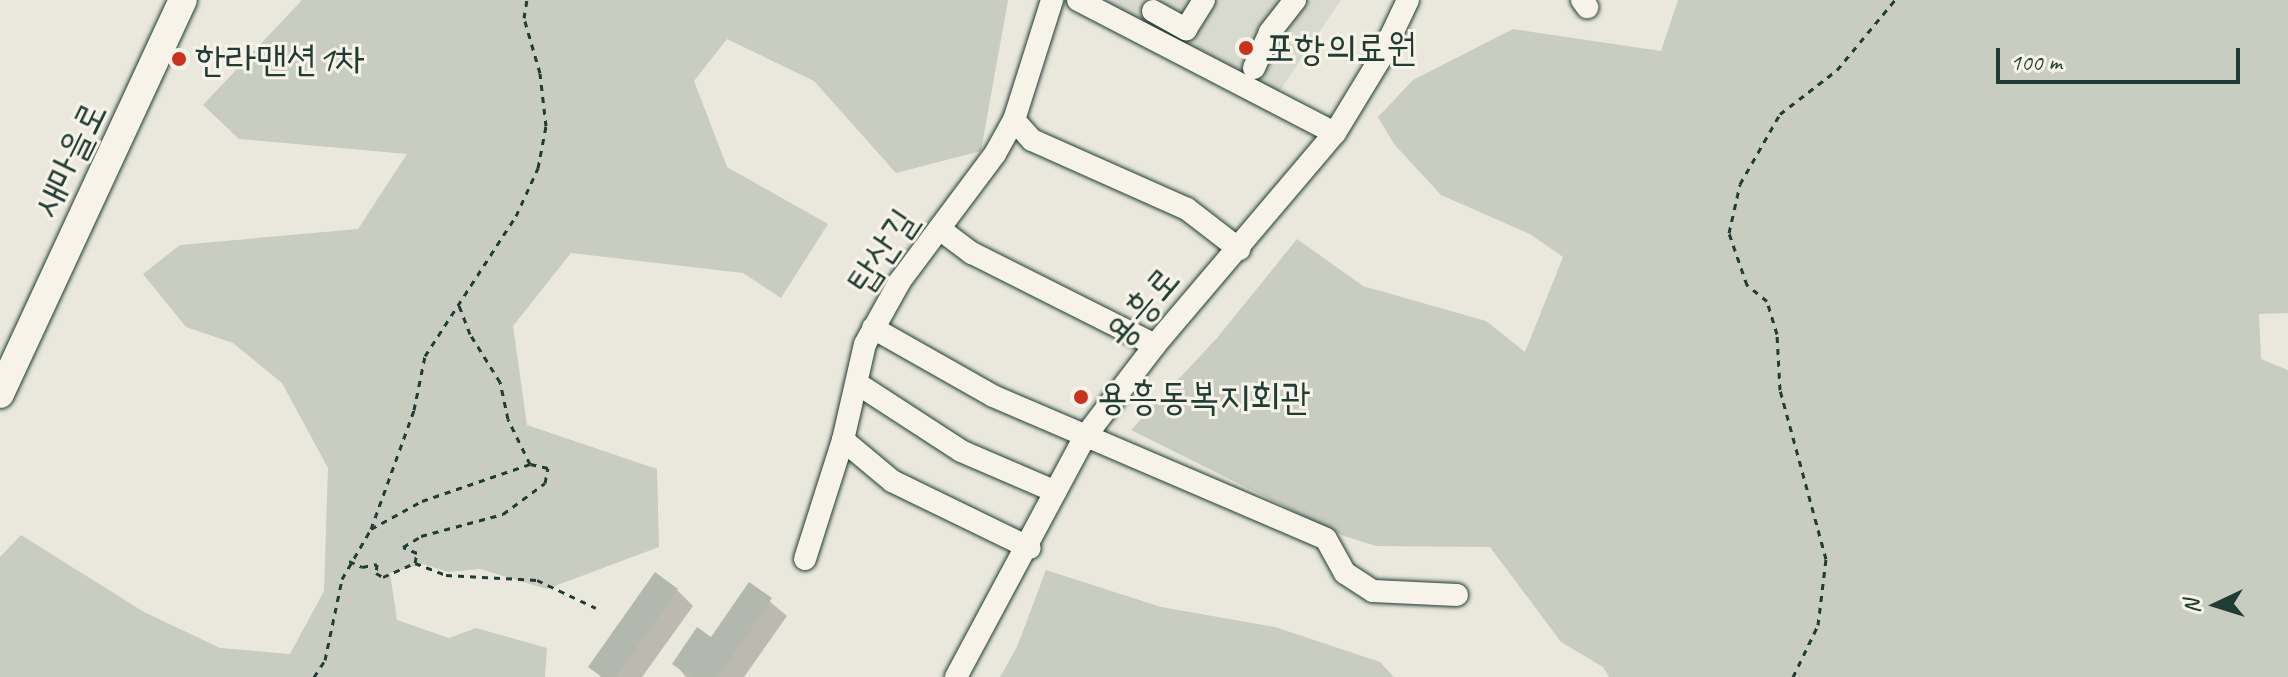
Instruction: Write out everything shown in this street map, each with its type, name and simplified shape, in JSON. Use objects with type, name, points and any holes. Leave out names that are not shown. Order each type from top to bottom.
[{"type":"main road","name":"새마을로","points":[[0,394],[183,0]]},
{"type":"street","name":"탑산길","points":[[805,559],[843,440],[873,328],[900,281],[941,230],[1014,120],[1052,0]]},
{"type":"street","points":[[1078,0],[1335,133]]},
{"type":"street","points":[[1153,11],[1186,29],[1204,0]]},
{"type":"street","points":[[1254,68],[1270,32],[1295,0]]},
{"type":"street","name":"용흥로","points":[[956,677],[1030,548],[1084,438],[1155,345],[1335,133],[1380,59],[1408,0]]},
{"type":"street","points":[[1014,120],[1032,140],[1187,209],[1239,249]]},
{"type":"street","points":[[941,230],[972,253],[1155,345]]},
{"type":"street","points":[[873,328],[993,396],[1084,438],[1326,539],[1345,573],[1373,591],[1457,595]]},
{"type":"street","points":[[858,384],[961,451],[1056,492]]},
{"type":"street","points":[[843,440],[892,481],[1030,548]]},
{"type":"path","points":[[314,677],[325,660],[349,561],[371,529],[414,410],[425,356],[516,216],[538,168],[546,126],[540,73],[524,18],[527,0]]},
{"type":"path","points":[[1793,677],[1818,625],[1826,559],[1780,390],[1777,334],[1767,301],[1747,285],[1729,233],[1740,184],[1780,114],[1837,70],[1895,0]]},
{"type":"path","points":[[459,305],[470,334],[500,382],[508,419],[530,464]]},
{"type":"path","points":[[371,529],[422,501],[530,464],[548,468],[538,490],[503,514],[421,536],[403,547],[417,553],[415,563]]},
{"type":"path","points":[[349,561],[362,567],[377,564],[376,573],[383,577],[415,563],[446,575],[537,580],[596,608]]},
{"type":"shaded area","points":[[302,0],[1008,0],[981,151],[896,173],[814,81],[727,39],[694,81],[727,167],[828,224],[781,298],[743,273],[571,253],[513,326],[527,425],[657,469],[659,547],[547,589],[480,569],[448,572],[423,564],[390,573],[397,620],[449,638],[476,628],[547,648],[545,677],[0,677],[0,557],[21,535],[144,612],[220,648],[290,654],[324,591],[328,468],[282,383],[233,343],[186,327],[143,274],[180,245],[358,229],[407,154],[239,139],[203,105]]},
{"type":"shaded area","name":"포항의료원","points":[[1089,0],[1341,0],[1277,95]]},
{"type":"shaded area","points":[[1678,0],[2288,0],[2288,313],[2259,314],[2261,359],[2288,370],[2288,677],[1609,677],[1603,667],[1561,642],[1490,547],[1376,546],[1344,536],[1131,430],[1217,338],[1297,239],[1363,286],[1486,321],[1525,352],[1563,257],[1530,234],[1441,195],[1394,144],[1378,117],[1413,80],[1513,29],[1661,51]]},
{"type":"shaded area","points":[[1046,570],[1161,607],[1275,627],[1380,662],[1394,677],[1000,677],[1017,647]]},
{"type":"building","points":[[655,572],[678,589],[616,677],[602,677],[588,667]]},
{"type":"building","points":[[749,582],[772,598],[718,677],[691,677],[672,664],[697,627],[711,637]]},
{"type":"place","name":"포항의료원","points":[[1246,48]]},
{"type":"place","name":"한라맨션1차","points":[[179,59]]},
{"type":"place","name":"용흥동복지회관","points":[[1081,397]]}]
